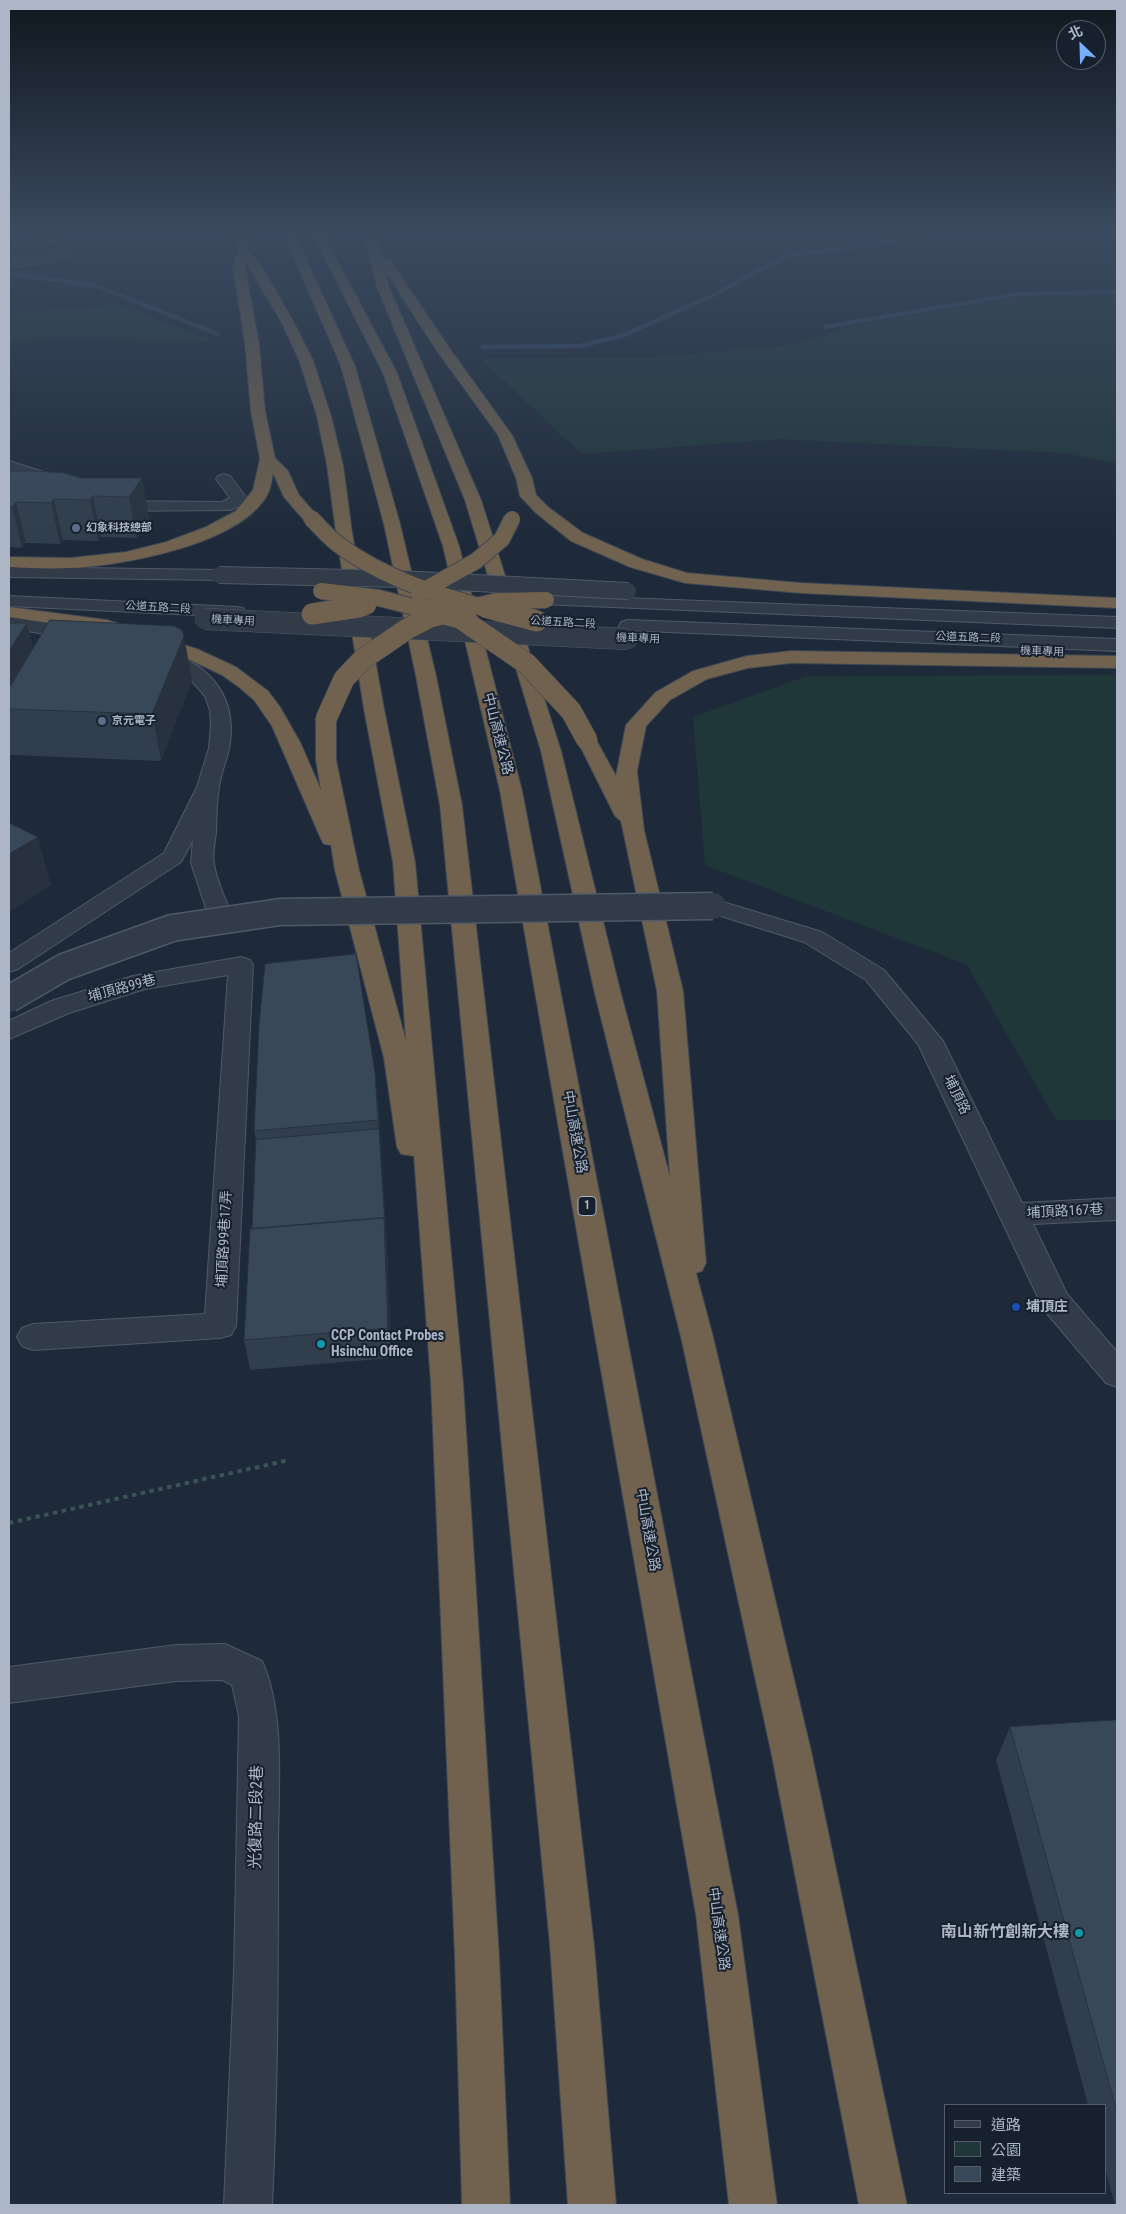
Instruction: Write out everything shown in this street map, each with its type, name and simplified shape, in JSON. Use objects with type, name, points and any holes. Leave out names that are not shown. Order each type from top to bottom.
[{"type":"highway","points":[[9,562],[70,562],[126,557],[172,546],[212,531],[242,514],[261,491],[268,459],[258,411],[251,338]]},
{"type":"highway","points":[[295,338],[306,360],[324,416],[335,465],[344,532],[374,709],[404,862],[447,1383],[477,1957],[486,2205]]},
{"type":"highway","points":[[336,338],[348,366],[392,524],[426,676],[451,805],[572,1945],[592,2205]]},
{"type":"highway","name":"中山高速公路","points":[[372,338],[390,373],[451,546],[511,791],[717,1915],[753,2205]]},
{"type":"highway","points":[[405,338],[473,500],[551,751],[608,994],[697,1336],[791,1752],[883,2205]]},
{"type":"highway","points":[[436,338],[505,435],[524,478],[528,496],[542,510],[577,537],[636,563],[685,578],[801,588],[1117,603]]},
{"type":"highway","points":[[447,1383],[397,1058],[348,870],[326,760],[326,719],[344,678],[363,659],[446,605],[476,561],[502,539],[512,519],[516,489],[505,435]]},
{"type":"highway","points":[[268,459],[280,471],[292,497],[338,544],[366,562],[421,592]]},
{"type":"highway","points":[[322,591],[394,601],[446,605],[478,605],[497,602],[546,600]]},
{"type":"highway","points":[[312,614],[394,601],[421,592]]},
{"type":"highway","points":[[446,605],[527,664],[571,711],[633,830]]},
{"type":"highway","points":[[478,605],[537,621]]},
{"type":"highway","points":[[9,612],[96,623],[168,644],[216,663],[251,686],[272,709],[293,745],[319,814],[348,870]]},
{"type":"highway","points":[[697,1336],[670,991],[633,830],[626,771],[636,725],[663,696],[700,675],[747,662],[791,657],[1117,662]]},
{"type":"street","points":[[9,466],[74,486]]},
{"type":"street","points":[[100,500],[138,507],[224,507],[240,500],[224,479]]},
{"type":"street","points":[[9,572],[216,583],[400,579],[446,605],[628,597],[741,597],[1117,609]]},
{"type":"street","name":"公道五路二段","points":[[9,585],[216,583],[322,591],[421,592],[446,605],[537,621],[628,632],[1117,645]]},
{"type":"street","name":"公道五路二段","points":[[9,601],[207,615],[312,614],[446,605],[628,597],[1117,622]]},
{"type":"street","name":"機車專用","points":[[9,606],[122,616],[207,615],[407,629],[628,632],[1117,655]]},
{"type":"street","points":[[9,622],[111,639],[174,660],[203,679],[215,695],[220,716],[221,741],[208,787],[173,857],[9,964]]},
{"type":"street","points":[[208,787],[202,863],[222,921]]},
{"type":"street","name":"埔頂路","points":[[9,999],[73,964],[172,928],[280,912],[713,906],[813,937],[875,975],[930,1041],[1055,1301],[1117,1374]]},
{"type":"street","name":"埔頂路99巷","points":[[9,1031],[60,1007],[142,982],[241,965]]},
{"type":"street","name":"埔頂路99巷17弄","points":[[33,1337],[220,1326],[241,965]]},
{"type":"street","name":"埔頂路167巷","points":[[1014,1214],[1117,1209]]},
{"type":"street","name":"光復路二段2巷","points":[[9,1685],[176,1664],[225,1662],[249,1674],[258,1716],[256,1974],[248,2205]]},
{"type":"path","points":[[9,1522],[288,1460]]},
{"type":"green space","points":[[9,338],[56,338],[9,342]]},
{"type":"green space","points":[[72,338],[206,338],[216,342]]},
{"type":"green space","points":[[811,338],[1117,338],[1117,463],[1062,453],[780,439],[582,454],[481,359],[656,357],[790,345]]},
{"type":"green space","points":[[1117,675],[1117,1120],[1056,1120],[967,965],[705,865],[693,717],[807,676]]},
{"type":"building","points":[[9,471],[64,473],[82,478],[142,478],[129,497],[93,496],[90,500],[54,499],[51,503],[16,502],[12,507],[9,506]]},
{"type":"building","points":[[50,620],[174,626],[182,630],[184,636],[152,714],[9,709],[9,689]]},
{"type":"building","points":[[9,623],[27,623],[9,651]]},
{"type":"building","points":[[9,823],[38,837],[9,854]]},
{"type":"building","points":[[356,954],[375,1072],[378,1120],[254,1131],[259,1025],[265,964]]},
{"type":"building","points":[[379,1129],[385,1227],[384,1218],[252,1229],[256,1140]]},
{"type":"building","points":[[384,1218],[388,1328],[244,1340],[250,1229]]},
{"type":"building","name":"南山新竹創新大樓","points":[[1117,1720],[1117,2112],[1010,1727]]},
{"type":"waterway","points":[[483,347],[580,346],[611,338]]},
{"type":"place","name":"幻象科技總部","points":[[76,528]]},
{"type":"place","name":"京元電子","points":[[102,721]]},
{"type":"place","name":"埔頂庄","points":[[1016,1307]]},
{"type":"place","name":"CCP Contact Probes Hsinchu Office","points":[[321,1344]]},
{"type":"place","name":"南山新竹創新大樓","points":[[1079,1933]]}]
